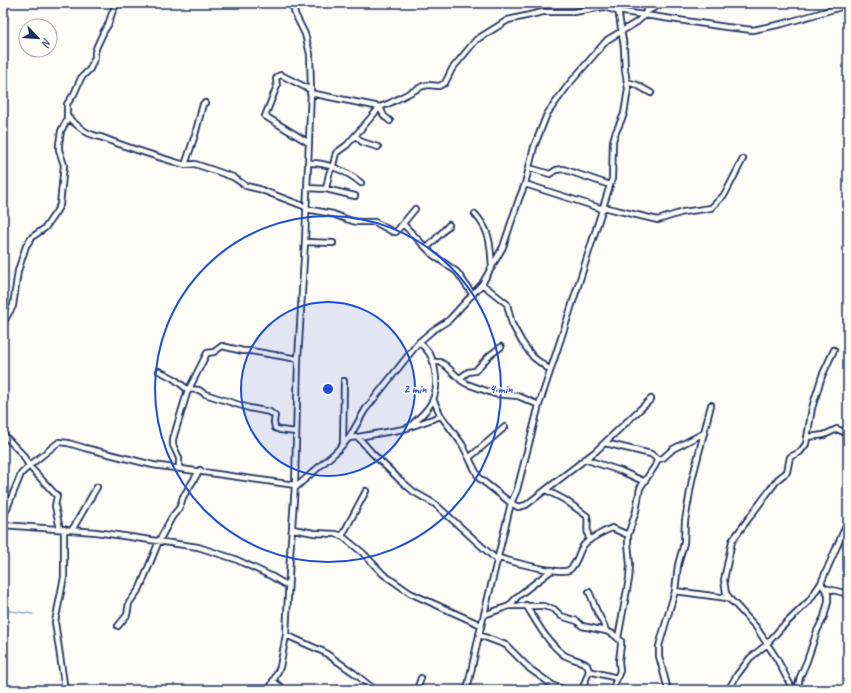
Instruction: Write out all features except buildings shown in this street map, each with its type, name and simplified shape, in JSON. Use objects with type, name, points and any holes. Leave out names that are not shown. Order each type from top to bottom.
[{"type":"street","points":[[3,323],[13,306],[18,271],[26,246],[31,238],[45,228],[60,205],[64,164],[59,150],[59,144],[61,131],[66,122],[68,101],[72,97],[81,78],[90,69],[95,57],[97,46],[104,31],[109,25],[112,13],[117,3]]},
{"type":"street","points":[[269,690],[280,667],[286,635],[295,486],[298,359],[308,162],[310,54],[305,34],[295,14],[292,3]]},
{"type":"street","points":[[467,690],[481,625],[511,503],[517,490],[538,405],[610,184],[613,170],[615,134],[624,114],[627,96],[624,47],[617,11],[617,3]]},
{"type":"street","points":[[645,13],[648,3]]},
{"type":"street","points":[[295,486],[349,438],[366,410],[420,342],[432,331],[449,320],[482,284],[503,247],[519,199],[526,184],[534,147],[547,114],[607,40],[637,22],[645,13],[663,3]]},
{"type":"street","points":[[326,189],[336,153],[348,145],[380,107],[423,86],[438,86],[445,83],[452,69],[476,40],[508,20],[543,12],[574,12],[603,5],[617,11],[645,13],[726,27],[754,30],[782,24],[848,5]]},
{"type":"street","points":[[308,143],[266,116],[277,86],[276,79],[278,76],[281,75],[310,91],[380,107]]},
{"type":"street","points":[[627,82],[637,85],[651,93]]},
{"type":"street","points":[[185,165],[203,104],[205,102]]},
{"type":"street","points":[[380,107],[384,116],[390,121]]},
{"type":"street","points":[[67,116],[87,133],[126,148],[185,165],[195,164],[233,177],[246,186],[259,189],[306,208],[333,214],[356,222],[375,222],[393,232],[398,231],[415,209]]},
{"type":"street","points":[[356,136],[362,142],[378,147]]},
{"type":"street","points":[[526,184],[603,208],[658,220],[683,212],[711,208],[725,194],[743,159]]},
{"type":"street","points":[[308,162],[317,162],[343,171],[361,182]]},
{"type":"street","points":[[529,169],[550,174],[559,169],[563,169],[610,184]]},
{"type":"street","points":[[307,188],[326,189],[355,196]]},
{"type":"street","points":[[474,214],[486,228],[492,267]]},
{"type":"street","points":[[403,224],[433,255],[457,272],[473,295]]},
{"type":"street","points":[[427,248],[449,225]]},
{"type":"street","points":[[305,242],[333,244]]},
{"type":"street","points":[[482,284],[507,304],[512,324],[522,342],[534,357],[550,370]]},
{"type":"street","points":[[409,427],[421,416],[433,399],[437,389],[434,362],[430,353],[420,342]]},
{"type":"street","points":[[179,468],[179,458],[173,445],[173,439],[189,389],[206,355],[222,346],[298,359]]},
{"type":"street","points":[[460,378],[468,372],[475,372],[490,355],[501,347]]},
{"type":"street","points":[[793,690],[777,659],[766,645],[756,627],[726,593],[724,580],[732,541],[778,479],[787,472],[790,457],[803,449],[806,444],[812,408],[822,376],[834,350]]},
{"type":"street","points":[[434,362],[443,364],[462,381],[491,393],[515,395],[538,405]]},
{"type":"street","points":[[159,371],[173,378],[187,389],[199,390],[205,394],[249,408],[272,413],[275,416],[275,428],[296,432]]},
{"type":"street","points":[[343,444],[344,381]]},
{"type":"street","points":[[433,399],[441,416],[462,444],[479,478],[518,507],[522,507],[546,490],[606,442],[651,399]]},
{"type":"street","points":[[668,690],[659,656],[659,646],[675,591],[678,565],[684,543],[685,521],[692,480],[711,405]]},
{"type":"street","points":[[349,438],[390,433],[441,416]]},
{"type":"street","points":[[469,458],[505,427]]},
{"type":"street","points":[[808,437],[824,435],[837,429],[848,434]]},
{"type":"street","points":[[657,460],[663,458],[673,449],[704,433]]},
{"type":"street","points":[[3,434],[23,455],[29,466],[57,496],[55,506],[62,529],[64,577],[55,622],[65,690]]},
{"type":"street","points":[[358,437],[399,479],[414,492],[435,504],[498,559],[552,570],[565,571],[569,570],[576,561],[582,547],[590,540],[612,528],[628,535]]},
{"type":"street","points":[[3,518],[21,474],[57,442],[153,465],[200,470],[295,486]]},
{"type":"street","points":[[606,442],[651,454],[657,460]]},
{"type":"street","points":[[584,459],[621,471],[643,481]]},
{"type":"street","points":[[618,638],[629,579],[630,565],[628,535],[636,511],[638,492],[643,481],[655,466],[657,460]]},
{"type":"street","points":[[118,626],[127,615],[129,603],[140,588],[159,541],[172,517],[180,507],[183,497],[200,470]]},
{"type":"street","points":[[72,530],[97,487]]},
{"type":"street","points":[[546,490],[565,500],[587,516],[587,534],[590,540]]},
{"type":"street","points":[[342,536],[366,491]]},
{"type":"street","points":[[725,690],[730,687],[736,675],[750,658],[766,645],[809,601],[821,583],[848,521]]},
{"type":"street","points":[[3,525],[96,532],[198,547],[223,555],[271,576],[288,586]]},
{"type":"street","points":[[293,529],[342,536],[363,553],[383,574],[410,593],[481,625]]},
{"type":"street","points":[[509,606],[522,593],[552,570]]},
{"type":"street","points":[[797,690],[800,677],[817,631],[824,617],[828,598],[825,588],[821,583]]},
{"type":"street","points":[[825,588],[848,594]]},
{"type":"street","points":[[675,591],[727,598],[731,600]]},
{"type":"street","points":[[589,592],[603,621],[606,631]]},
{"type":"street","points":[[484,615],[509,606],[526,605],[551,608],[564,617],[577,621],[582,626],[613,634],[618,638],[621,645],[619,661],[620,672],[612,690]]},
{"type":"street","points":[[526,605],[551,644],[566,655],[584,663],[589,668],[582,690]]},
{"type":"street","points":[[286,635],[324,652],[375,690]]},
{"type":"street","points":[[479,636],[506,645],[530,669],[554,686],[567,690]]},
{"type":"street","points":[[589,671],[617,678]]},
{"type":"street","points":[[420,690],[418,687],[421,678]]},
{"type":"street","points":[[273,681],[285,690]]},
{"type":"waterway","points":[[3,610],[33,614]]}]
